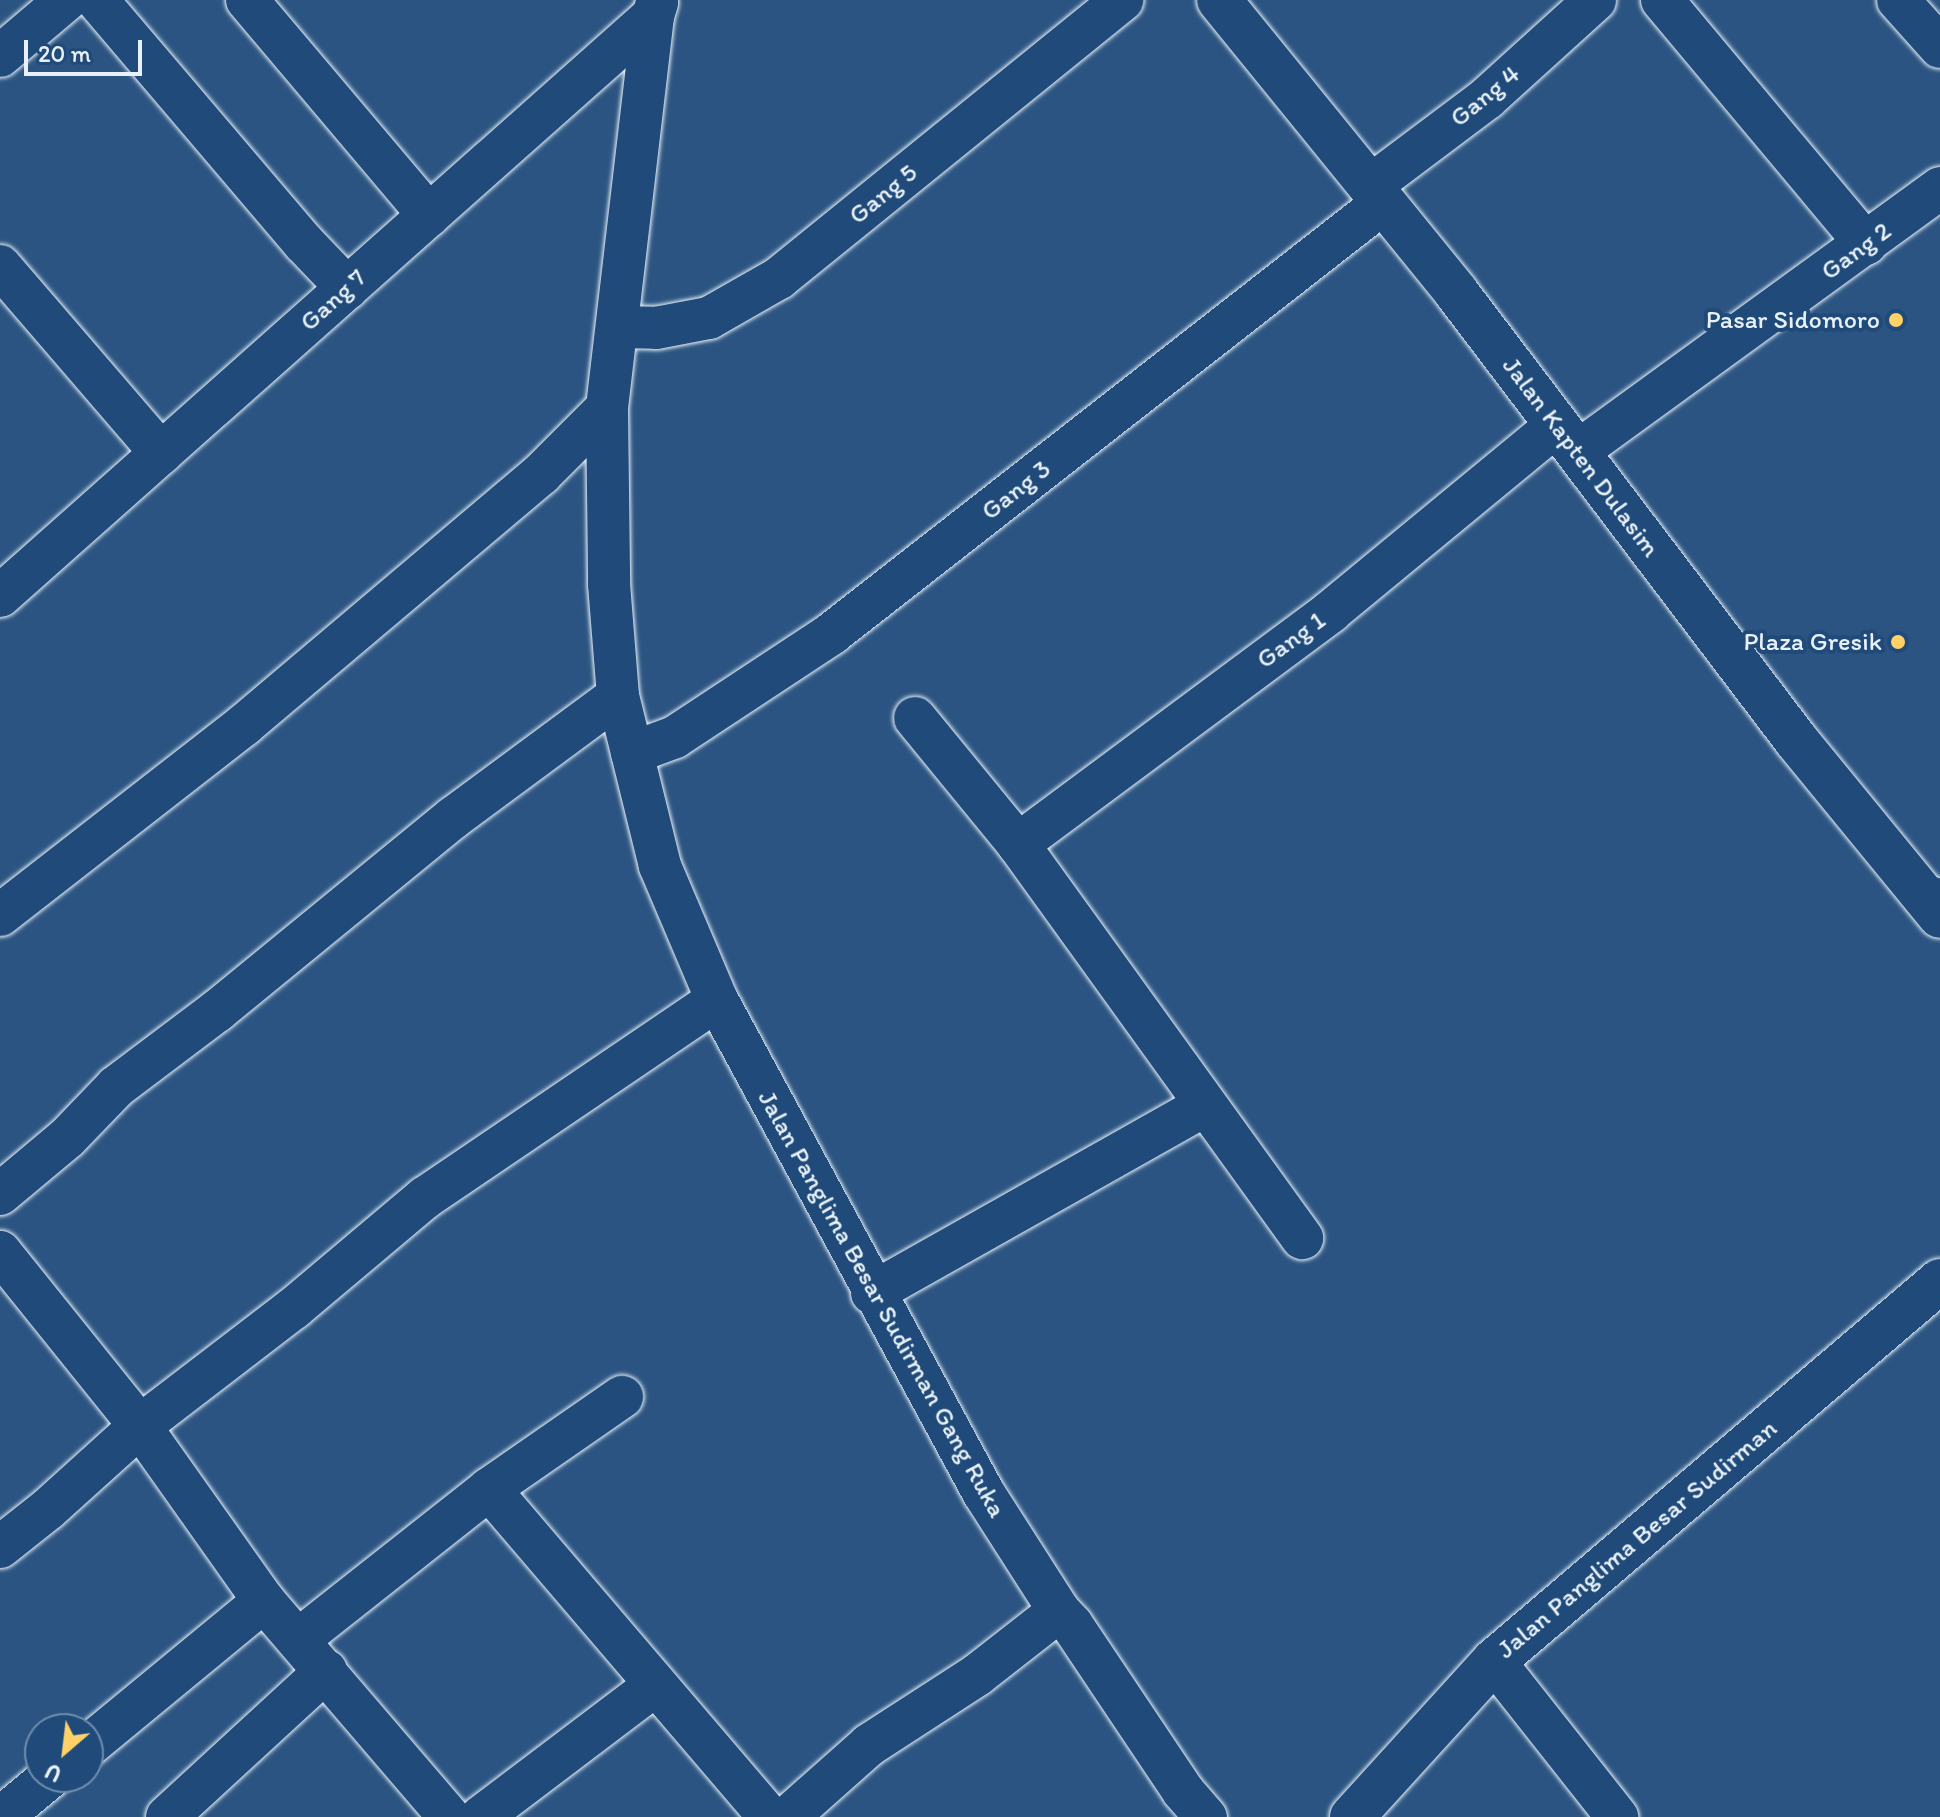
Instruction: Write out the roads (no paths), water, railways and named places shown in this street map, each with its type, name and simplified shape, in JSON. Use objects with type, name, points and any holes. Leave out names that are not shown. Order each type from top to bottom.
[{"type":"main road","name":"Jalan Kapten Dulasim","points":[[1219,0],[1567,438],[1796,740],[1935,905]]},
{"type":"main road","name":"Jalan Panglima Besar Sudirman","points":[[1352,1817],[1494,1661],[1940,1281]]},
{"type":"street","points":[[0,56],[66,0]]},
{"type":"street","points":[[97,0],[303,242],[347,288]]},
{"type":"street","points":[[247,0],[429,215]]},
{"type":"street","name":"Gang 5","points":[[617,327],[656,328],[709,318],[779,278],[1122,0]]},
{"type":"street","name":"Gang 4","points":[[1376,195],[1595,0]]},
{"type":"street","points":[[1662,0],[1866,244]]},
{"type":"street","points":[[1898,0],[1940,47]]},
{"type":"street","name":"Gang 7","points":[[0,596],[429,215],[644,10]]},
{"type":"street","name":"Jalan Panglima Besar Sudirman Gang Ruka","points":[[644,10],[617,327],[607,408],[609,584],[618,696],[660,866],[717,1000],[872,1293],[983,1492],[1059,1611],[1072,1625],[1183,1791],[1206,1817]]},
{"type":"street","name":"Gang 2","points":[[1567,438],[1866,244],[1940,188]]},
{"type":"street","name":"Gang 3","points":[[632,753],[675,737],[831,634],[1376,195]]},
{"type":"street","points":[[0,266],[161,453]]},
{"type":"street","points":[[0,915],[244,725],[541,474],[607,408]]},
{"type":"street","name":"Gang 1","points":[[1018,844],[1567,438]]},
{"type":"street","points":[[0,1194],[67,1138],[116,1087],[217,1011],[453,818],[618,696]]},
{"type":"street","points":[[915,718],[1018,844],[1302,1238]]},
{"type":"street","points":[[0,1547],[48,1509],[140,1426],[294,1308],[426,1197],[717,1000]]},
{"type":"street","points":[[872,1293],[1206,1105]]},
{"type":"street","points":[[0,1252],[140,1426],[264,1601],[449,1817]]},
{"type":"street","points":[[298,1640],[489,1489],[622,1397]]},
{"type":"street","points":[[489,1489],[654,1686],[769,1817]]},
{"type":"street","points":[[104,1733],[264,1601]]},
{"type":"street","points":[[788,1817],[869,1745],[977,1675],[1059,1611]]},
{"type":"street","points":[[1494,1661],[1617,1817]]},
{"type":"street","points":[[167,1817],[326,1671]]},
{"type":"street","points":[[481,1817],[654,1686]]},
{"type":"street","points":[[2,1817],[31,1793]]},
{"type":"place","name":"Pasar Sidomoro","points":[[1896,320]]},
{"type":"place","name":"Plaza Gresik","points":[[1898,642]]}]
